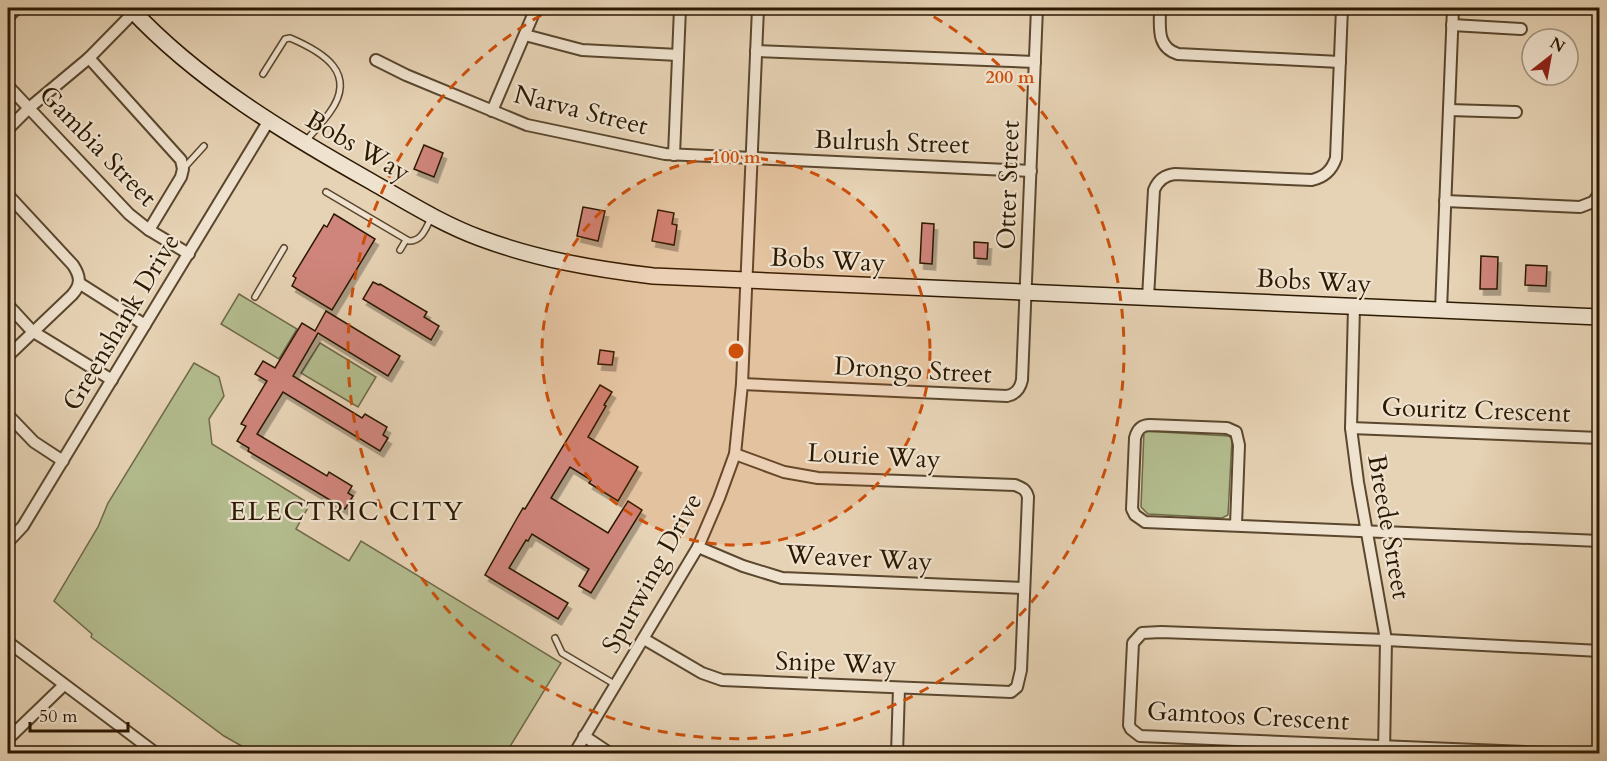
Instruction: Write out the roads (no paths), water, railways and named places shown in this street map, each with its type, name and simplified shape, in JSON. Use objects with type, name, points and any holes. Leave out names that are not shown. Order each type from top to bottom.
[{"type":"street","points":[[8,17],[17,8]]},
{"type":"street","points":[[492,111],[536,8]]},
{"type":"street","points":[[674,155],[680,8]]},
{"type":"street","name":"Spurwing Drive","points":[[574,753],[698,547],[735,454],[742,384],[758,8]]},
{"type":"street","name":"Otter Street","points":[[1026,292],[1037,8]]},
{"type":"street","points":[[1160,8],[1161,42],[1166,48],[1178,54],[1340,63]]},
{"type":"street","points":[[1148,298],[1154,196],[1156,184],[1160,180],[1170,174],[1175,174],[1312,180],[1322,177],[1331,170],[1336,158],[1342,8]]},
{"type":"street","points":[[1441,310],[1453,8]]},
{"type":"street","points":[[8,129],[29,108],[89,58],[134,9]]},
{"type":"street","name":"Bobs Way","points":[[134,9],[196,70],[268,122],[305,144],[432,216],[480,238],[579,266],[652,276],[1599,317]]},
{"type":"street","points":[[1452,25],[1520,29]]},
{"type":"street","points":[[525,35],[582,50],[678,55]]},
{"type":"street","points":[[756,51],[1035,62]]},
{"type":"street","points":[[89,58],[181,160],[183,169],[181,177],[149,230]]},
{"type":"street","name":"Narva Street","points":[[376,60],[406,75],[527,125],[674,155],[751,159]]},
{"type":"street","name":"Gambia Street","points":[[8,86],[129,214],[149,230],[189,254]]},
{"type":"street","points":[[1449,110],[1516,112]]},
{"type":"street","name":"Greenshank Drive","points":[[8,542],[23,526],[268,122]]},
{"type":"street","name":"Bulrush Street","points":[[751,159],[1031,171]]},
{"type":"street","points":[[1445,201],[1580,207],[1593,202],[1599,193]]},
{"type":"street","points":[[8,195],[73,265],[78,273],[79,284],[78,289],[8,356]]},
{"type":"street","points":[[79,284],[145,326]]},
{"type":"street","name":"Drongo Street","points":[[742,384],[1012,395],[1020,388],[1022,380],[1026,292]]},
{"type":"street","points":[[8,305],[32,332],[112,380]]},
{"type":"street","name":"Breede Street","points":[[1354,307],[1351,428],[1355,465],[1386,640],[1384,750]]},
{"type":"street","points":[[8,415],[34,442],[63,461]]},
{"type":"street","points":[[1236,525],[1239,445],[1236,432],[1227,428],[1150,425],[1144,425],[1139,429],[1135,438],[1132,509],[1140,520],[1154,524],[1236,525],[1599,541]]},
{"type":"street","name":"Gouritz Crescent","points":[[1351,428],[1599,438]]},
{"type":"street","name":"Lourie Way","points":[[735,454],[784,472],[818,478],[1015,485],[1022,488],[1028,497],[1024,588]]},
{"type":"street","name":"Weaver Way","points":[[698,547],[759,572],[782,578],[1024,588]]},
{"type":"street","name":"Snipe Way","points":[[644,639],[702,674],[722,680],[1011,692],[1017,687],[1021,670],[1024,588]]},
{"type":"street","name":"Gamtoos Crescent","points":[[1384,750],[1140,736],[1131,729],[1128,712],[1131,652],[1133,643],[1142,633],[1386,640]]},
{"type":"street","points":[[1386,640],[1599,651]]},
{"type":"street","points":[[8,642],[156,753]]},
{"type":"street","points":[[8,739],[64,685]]},
{"type":"street","points":[[897,753],[899,688]]},
{"type":"street","points":[[584,736],[611,753]]},
{"type":"street","points":[[1384,750],[1573,753]]},
{"type":"lane","points":[[263,74],[285,39],[290,38],[331,62],[339,72],[340,93],[335,104],[305,144]]},
{"type":"lane","points":[[183,169],[204,146]]},
{"type":"lane","points":[[326,192],[406,240],[418,239],[432,216]]},
{"type":"lane","points":[[400,250],[406,240]]},
{"type":"lane","points":[[255,297],[284,248]]},
{"type":"lane","points":[[555,638],[562,652],[616,685]]},
{"type":"district","name":"ELECTRIC CITY","points":[[347,511]]}]
